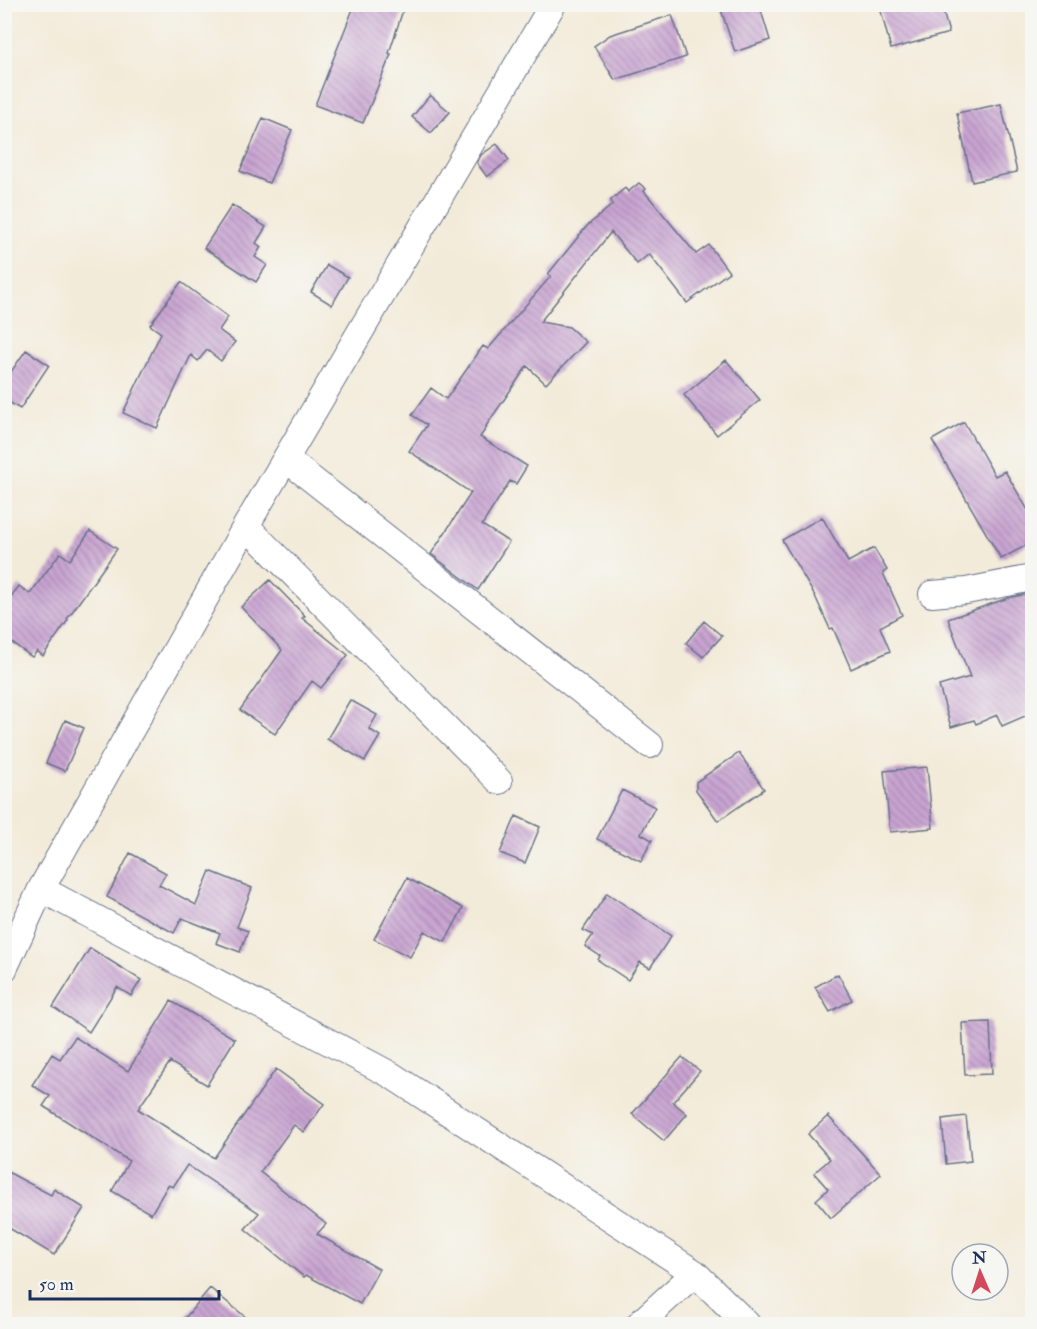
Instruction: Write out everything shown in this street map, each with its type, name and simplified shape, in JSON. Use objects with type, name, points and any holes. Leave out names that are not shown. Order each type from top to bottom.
[{"type":"street","points":[[4,969],[41,889],[246,526],[553,4]]},
{"type":"street","points":[[286,459],[650,745]]},
{"type":"street","points":[[246,526],[499,781]]},
{"type":"street","points":[[932,594],[966,591],[1032,578]]},
{"type":"street","points":[[41,889],[391,1075],[695,1273],[747,1324]]},
{"type":"street","points":[[639,1324],[695,1273]]},
{"type":"building","points":[[355,4],[405,4],[389,53],[391,54],[363,123],[315,105]]},
{"type":"building","points":[[719,4],[759,4],[770,40],[735,52]]},
{"type":"building","points":[[879,4],[941,4],[949,33],[891,49]]},
{"type":"building","points":[[672,15],[686,57],[615,80],[594,46],[610,35]]},
{"type":"building","points":[[430,95],[450,112],[431,133],[412,117]]},
{"type":"building","points":[[1001,104],[1017,172],[972,182],[957,113]]},
{"type":"building","points":[[263,118],[292,130],[269,183],[240,171]]},
{"type":"building","points":[[497,144],[509,160],[487,177],[477,163],[481,155]]},
{"type":"building","points":[[639,183],[696,254],[709,245],[729,272],[687,303],[649,254],[637,264],[611,232],[540,322],[569,327],[586,342],[546,384],[527,366],[480,437],[527,466],[516,484],[510,481],[482,525],[509,542],[478,590],[431,554],[471,493],[409,451],[427,425],[412,415],[431,388],[446,399],[483,346],[488,349],[551,276],[548,274],[587,226],[612,205],[611,200],[625,188],[628,192]]},
{"type":"building","points":[[232,205],[266,227],[256,243],[261,247],[255,257],[267,265],[256,282],[204,248]]},
{"type":"building","points":[[327,265],[348,277],[332,305],[311,292]]},
{"type":"building","points":[[181,282],[228,317],[219,330],[235,342],[221,361],[207,350],[198,361],[191,355],[157,428],[123,413],[161,333],[150,325]]},
{"type":"building","points":[[26,350],[49,365],[20,409],[4,399],[4,382]]},
{"type":"building","points":[[726,360],[760,400],[717,435],[684,395]]},
{"type":"building","points":[[964,422],[995,476],[1005,471],[1032,517],[1032,542],[1001,559],[932,440]]},
{"type":"building","points":[[822,517],[848,562],[874,548],[887,570],[883,573],[902,615],[880,627],[890,651],[851,669],[833,628],[830,629],[815,596],[782,540]]},
{"type":"building","points":[[90,531],[117,549],[43,656],[37,651],[32,657],[4,637],[4,606],[19,586],[30,594],[60,553],[70,560]]},
{"type":"building","points":[[270,580],[305,616],[302,618],[348,655],[321,688],[312,681],[275,734],[240,710],[282,650],[241,607]]},
{"type":"building","points":[[1032,593],[1032,713],[1002,726],[997,715],[976,724],[974,720],[951,727],[939,686],[970,677],[948,619],[1008,598]]},
{"type":"building","points":[[704,621],[722,636],[703,657],[686,643]]},
{"type":"building","points":[[350,700],[377,715],[369,729],[380,736],[365,761],[327,739]]},
{"type":"building","points":[[65,720],[84,728],[65,771],[46,763]]},
{"type":"building","points":[[739,753],[764,789],[718,821],[696,790],[696,782]]},
{"type":"building","points":[[927,767],[933,828],[890,832],[884,771]]},
{"type":"building","points":[[622,790],[655,807],[641,834],[652,840],[641,861],[597,839]]},
{"type":"building","points":[[516,816],[540,827],[525,863],[500,853]]},
{"type":"building","points":[[130,853],[166,873],[159,885],[196,905],[210,871],[252,888],[237,927],[248,931],[240,952],[216,943],[220,933],[182,918],[174,933],[107,897]]},
{"type":"building","points":[[407,878],[463,908],[445,942],[424,931],[410,957],[374,939]]},
{"type":"building","points":[[607,893],[671,936],[650,968],[640,962],[628,980],[598,960],[600,956],[585,946],[593,935],[583,930]]},
{"type":"building","points":[[90,948],[141,980],[131,996],[117,987],[89,1032],[53,1007]]},
{"type":"building","points":[[838,974],[852,1000],[830,1012],[815,987]]},
{"type":"building","points":[[171,1001],[235,1039],[207,1085],[170,1062],[138,1109],[214,1158],[276,1069],[324,1104],[304,1132],[294,1125],[260,1172],[326,1224],[317,1234],[379,1269],[360,1304],[306,1275],[304,1277],[245,1229],[259,1213],[187,1165],[173,1187],[168,1185],[151,1214],[112,1191],[129,1161],[43,1106],[50,1096],[32,1085],[52,1054],[60,1059],[75,1037],[128,1071]]},
{"type":"building","points":[[990,1022],[992,1074],[965,1075],[962,1023]]},
{"type":"building","points":[[682,1057],[700,1071],[673,1102],[687,1114],[664,1141],[632,1114]]},
{"type":"building","points":[[828,1116],[881,1174],[831,1218],[816,1200],[828,1189],[814,1173],[830,1159],[808,1134]]},
{"type":"building","points":[[966,1116],[971,1161],[946,1164],[942,1119]]},
{"type":"building","points":[[4,1170],[51,1195],[54,1189],[84,1208],[54,1255],[4,1225]]},
{"type":"building","points":[[210,1288],[254,1324],[180,1324]]}]
